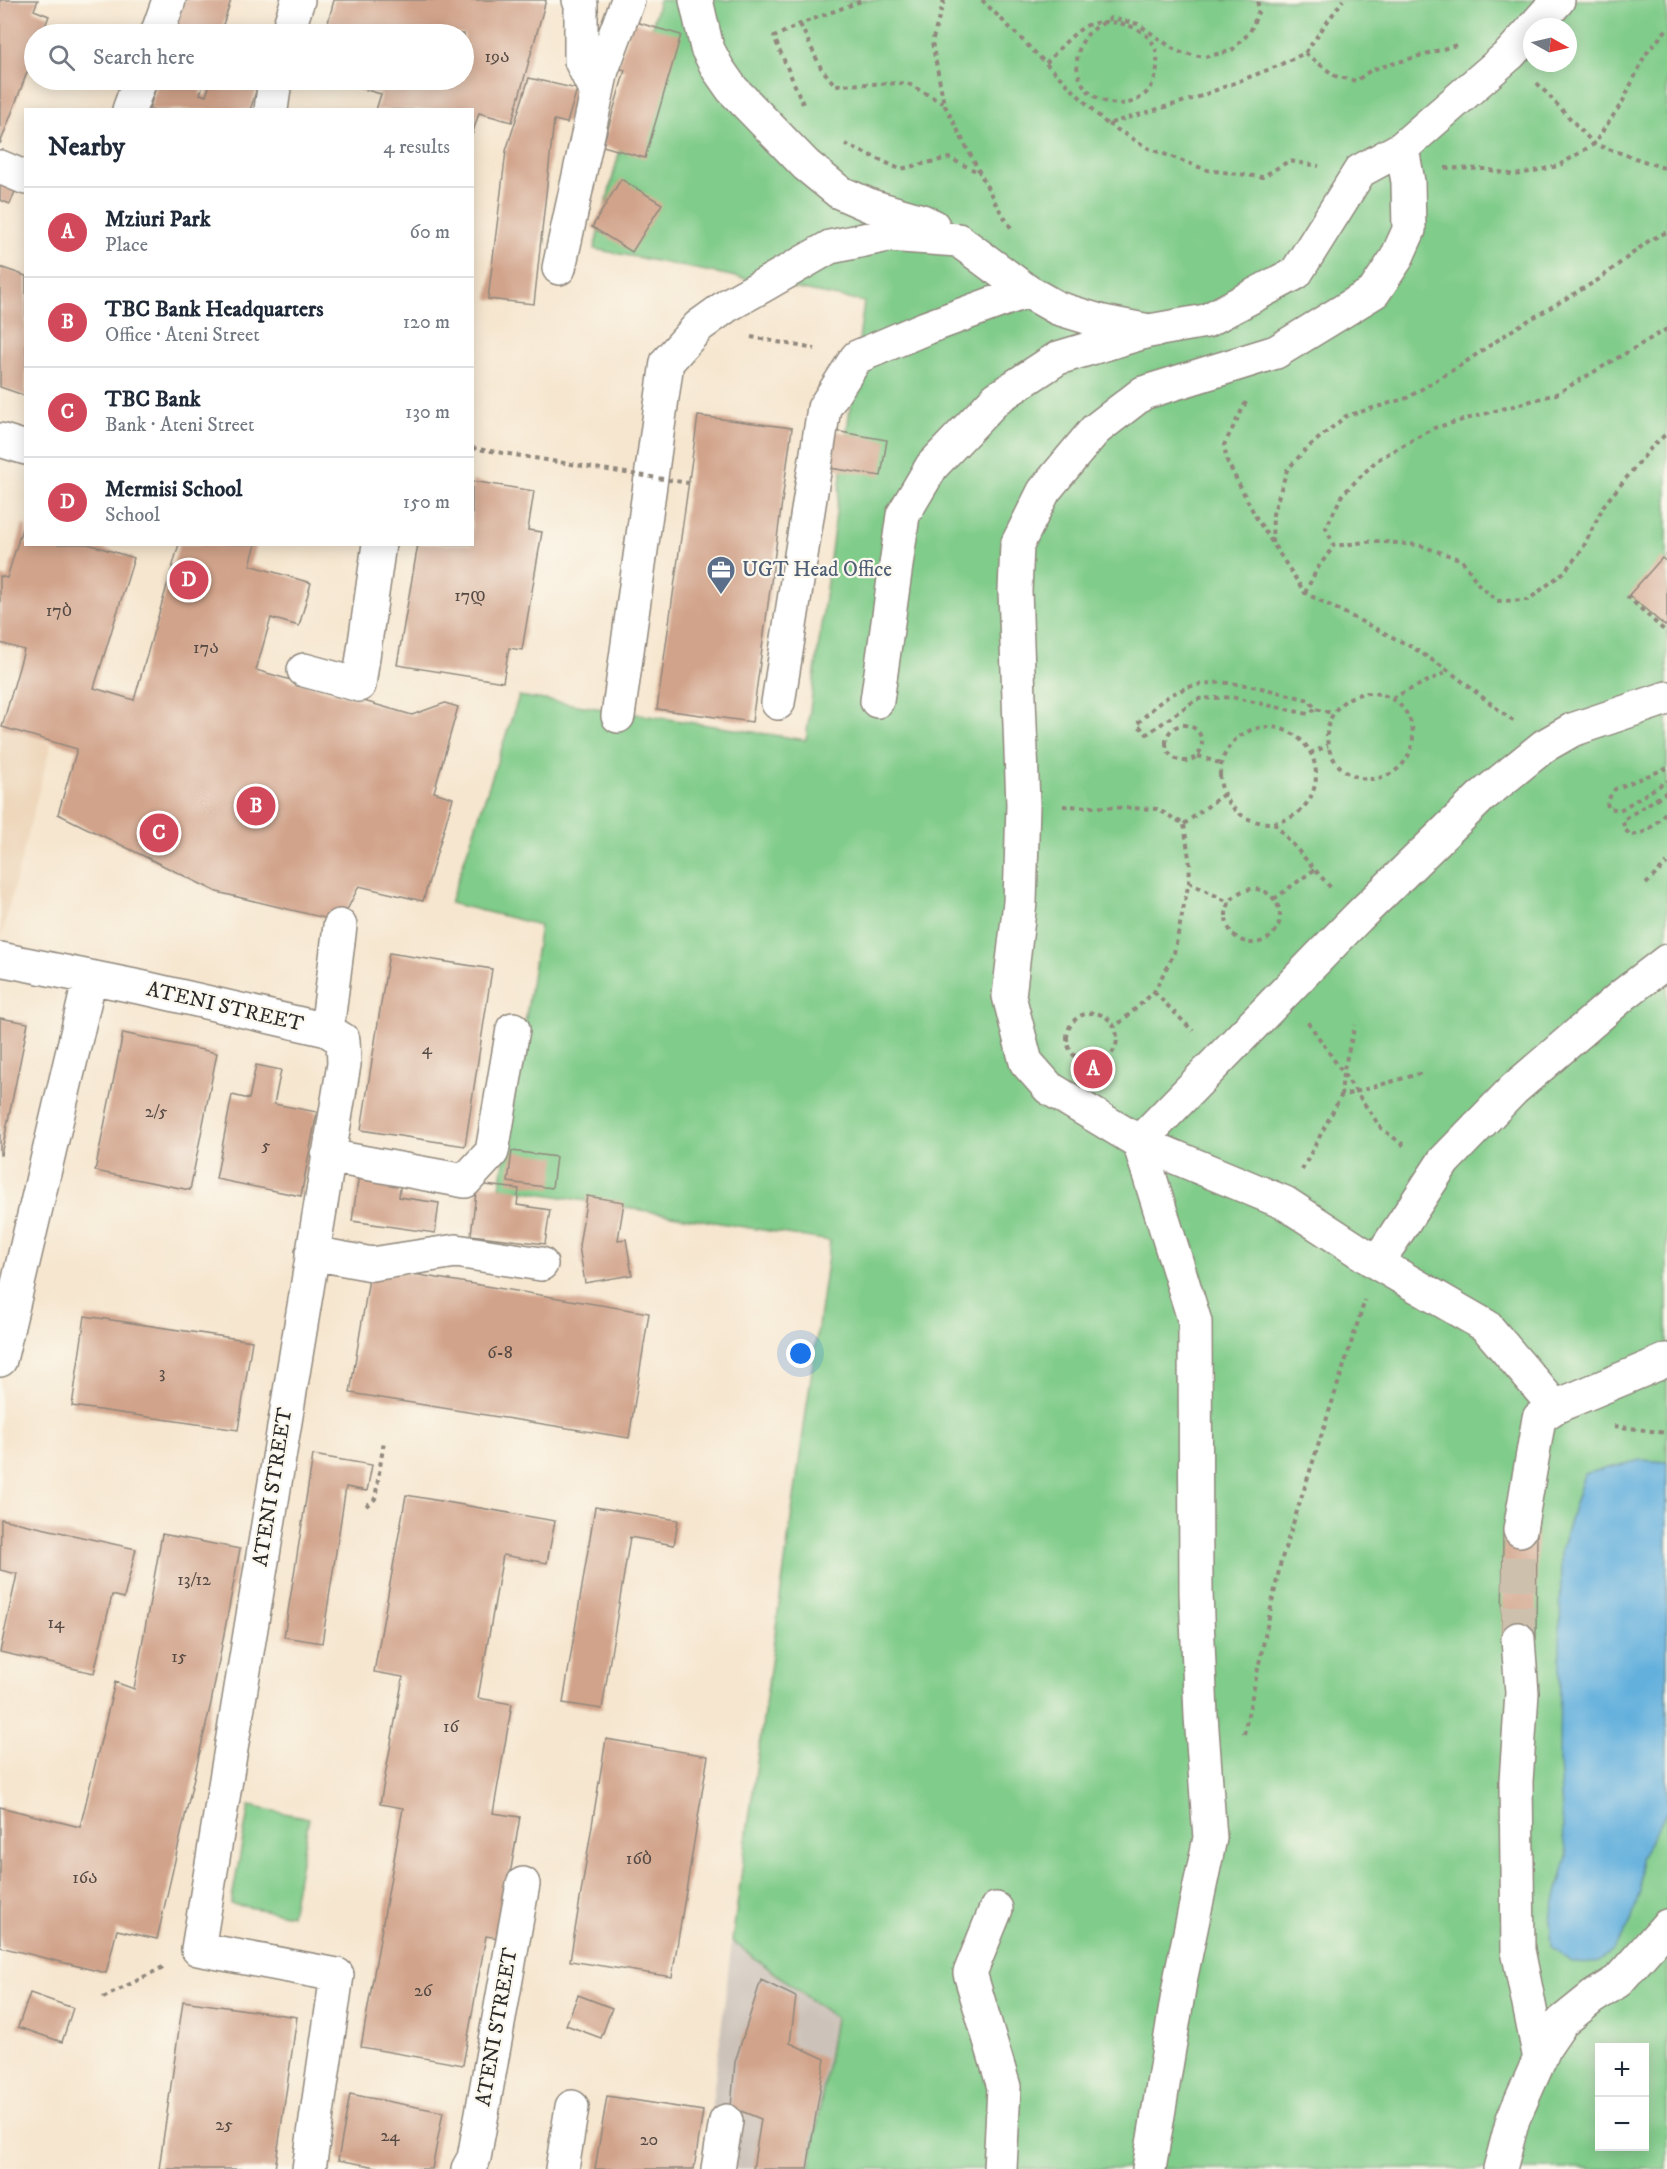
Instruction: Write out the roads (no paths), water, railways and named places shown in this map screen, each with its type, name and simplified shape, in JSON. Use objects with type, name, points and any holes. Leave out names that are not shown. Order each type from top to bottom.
[{"type":"street","points":[[161,24],[169,0]]},
{"type":"street","points":[[290,24],[298,0]]},
{"type":"street","points":[[579,0],[581,61],[597,94]]},
{"type":"street","points":[[559,268],[602,70],[628,0]]},
{"type":"street","points":[[696,0],[707,48],[718,69],[732,88],[806,165],[839,192],[871,206],[922,220],[958,240],[1027,291],[1057,308],[1103,322],[1149,331]]},
{"type":"street","points":[[1542,18],[1558,0]]},
{"type":"street","points":[[877,701],[903,514],[932,466],[997,398],[1058,358],[1149,331],[1206,321],[1296,273],[1360,171],[1402,148],[1510,54],[1523,39]]},
{"type":"street","points":[[130,108],[136,90]]},
{"type":"street","points":[[271,108],[274,90]]},
{"type":"street","points":[[1402,148],[1408,182],[1409,230],[1396,259],[1374,292],[1276,352],[1143,393],[1095,430],[1044,491],[1017,545],[1015,591],[1023,805],[1020,902],[1009,996],[1026,1062],[1049,1088],[1139,1143],[1285,1203],[1377,1263],[1486,1326],[1555,1407]]},
{"type":"street","points":[[0,167],[24,177]]},
{"type":"street","points":[[618,716],[668,362],[699,326],[728,305],[831,247],[888,235],[958,240]]},
{"type":"street","points":[[778,703],[824,408],[857,357],[923,329],[1027,291]]},
{"type":"street","points":[[0,440],[24,447]]},
{"type":"street","points":[[304,670],[359,685],[379,546]]},
{"type":"street","points":[[1139,1143],[1358,917],[1481,797],[1544,746],[1572,730],[1667,698]]},
{"type":"street","points":[[327,1030],[340,926]]},
{"type":"street","name":"ATENI STREET","points":[[0,958],[327,1030],[343,1040],[344,1064],[198,1949],[337,1975],[309,2169]]},
{"type":"street","points":[[1377,1263],[1444,1161],[1514,1089],[1623,995],[1667,961]]},
{"type":"street","points":[[0,1360],[90,978]]},
{"type":"street","points":[[328,1156],[465,1182],[492,1152],[513,1029]]},
{"type":"street","points":[[1139,1143],[1195,1322],[1196,1593],[1201,1716],[1210,1838],[1180,1976],[1149,2169]]},
{"type":"street","points":[[312,1253],[372,1264],[456,1251],[541,1264]]},
{"type":"street","points":[[1520,1530],[1539,1418],[1555,1407],[1667,1360]]},
{"type":"street","points":[[1518,1639],[1522,1693],[1516,1781],[1518,1950],[1540,2059]]},
{"type":"street","name":"ATENI STREET","points":[[468,2169],[474,2157],[523,1884]]},
{"type":"street","points":[[996,1909],[970,1973],[1004,2087],[1000,2169]]},
{"type":"street","points":[[1500,2169],[1513,2119],[1540,2059],[1562,2022],[1593,1997],[1618,1981],[1667,1926]]},
{"type":"street","points":[[562,2169],[572,2107]]},
{"type":"street","points":[[718,2169],[726,2121]]},
{"type":"water","points":[[1641,1460],[1667,1462],[1667,1811],[1640,1859],[1640,1891],[1631,1922],[1613,1951],[1596,1963],[1572,1962],[1552,1947],[1550,1920],[1567,1856],[1559,1762],[1561,1550],[1584,1474]]},
{"type":"tunnel","points":[[1518,1639],[1520,1530]]},
{"type":"place","name":"Mermisi School","points":[[189,580]]},
{"type":"place","name":"UGT Head Office","points":[[721,596]]},
{"type":"place","name":"TBC Bank Headquarters","points":[[256,806]]},
{"type":"place","name":"TBC Bank","points":[[159,833]]},
{"type":"place","name":"Mziuri Park","points":[[1093,1069]]}]
